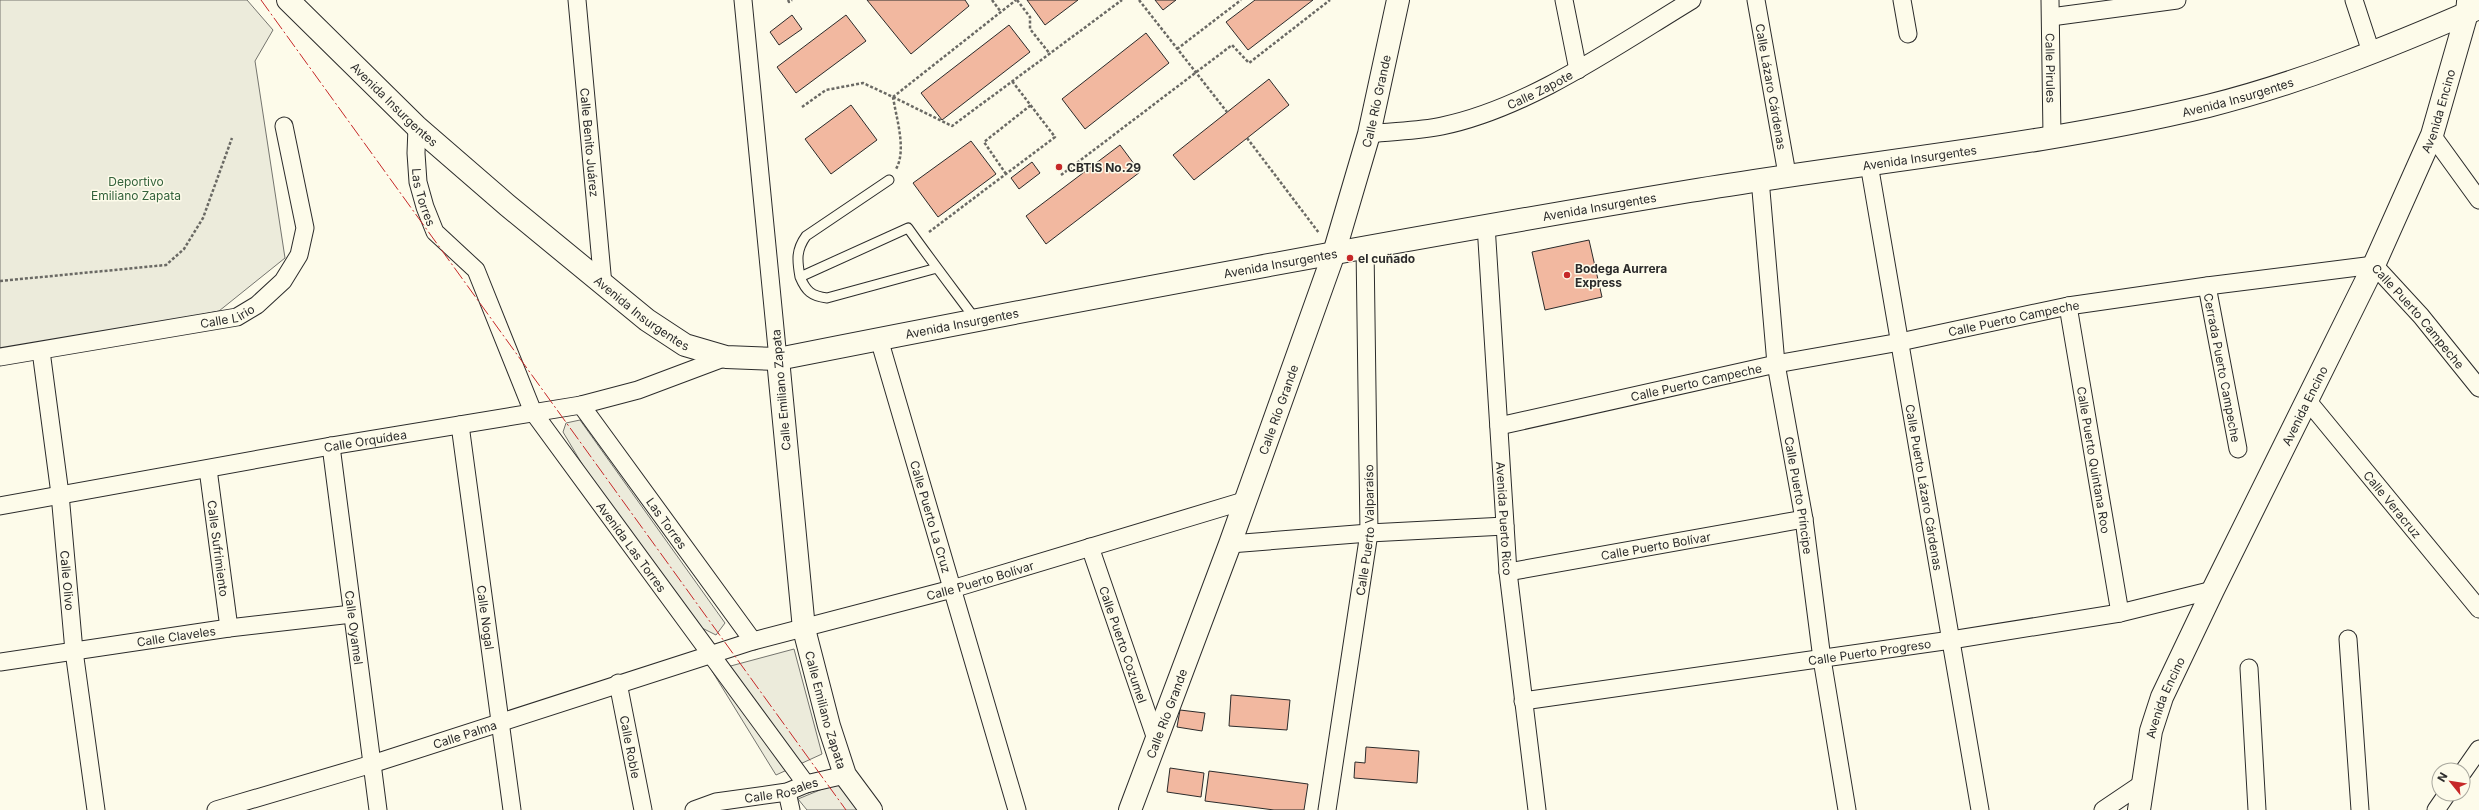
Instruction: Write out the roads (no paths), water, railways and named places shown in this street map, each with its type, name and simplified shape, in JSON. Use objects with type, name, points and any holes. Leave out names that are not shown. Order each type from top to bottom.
[{"type":"main road","name":"Avenida Insurgentes","points":[[288,0],[417,127],[602,285],[647,320],[685,345],[726,357],[778,358],[1486,225],[1787,174],[1869,164],[2052,136],[2209,105],[2302,77],[2371,52],[2472,7]]},
{"type":"main road","name":"Calle Río Grande","points":[[1130,810],[1157,742],[1247,500],[1334,253],[1370,134],[1398,0]]},
{"type":"main road","name":"Avenida Encino","points":[[2139,810],[2151,731],[2162,697],[2213,590],[2374,266],[2432,135],[2472,7]]},
{"type":"main road","name":"Calle Emiliano Zapata","points":[[778,358],[804,629],[829,726],[845,775]]},
{"type":"main road","points":[[845,775],[871,810]]},
{"type":"street","name":"Calle Benito Juárez","points":[[577,0],[602,285]]},
{"type":"street","name":"Calle Emiliano Zapata","points":[[743,0],[778,358]]},
{"type":"street","points":[[1564,0],[1578,70]]},
{"type":"street","name":"Calle Zapote","points":[[1370,134],[1441,127],[1494,110],[1578,70],[1692,0]]},
{"type":"street","name":"Calle Lázaro Cárdenas","points":[[1756,0],[1787,174]]},
{"type":"street","points":[[1902,0],[1908,34]]},
{"type":"street","name":"Calle Pirules","points":[[2050,0],[2052,136]]},
{"type":"street","points":[[2051,17],[2177,0]]},
{"type":"street","points":[[2354,0],[2371,52]]},
{"type":"street","name":"Calle Lirio","points":[[0,357],[237,317],[257,305],[283,282],[299,255],[304,228],[284,126]]},
{"type":"street","name":"Las Torres","points":[[417,127],[416,153],[418,182],[435,232],[476,270],[486,295]]},
{"type":"street","points":[[2432,135],[2478,198]]},
{"type":"street","name":"Calle Puerto Lázaro Cárdenas","points":[[1869,164],[1980,810]]},
{"type":"street","name":"Calle Puerto Príncipe","points":[[1760,179],[1776,364],[1804,519],[1822,659],[1847,810]]},
{"type":"street","name":"Avenida Puerto Rico","points":[[1486,225],[1508,572],[1537,810]]},
{"type":"street","name":"Calle Puerto Valparaíso","points":[[1327,810],[1370,533],[1365,247]]},
{"type":"street","name":"Calle Puerto Campeche","points":[[1499,426],[1776,364],[1900,342],[2068,306],[2207,286],[2374,266],[2421,316],[2479,388]]},
{"type":"street","name":"Cerrada Puerto Campeche","points":[[2207,286],[2238,449]]},
{"type":"street","name":"Avenida Las Torres","points":[[486,295],[533,412],[806,784]]},
{"type":"street","name":"Calle Puerto Quintana Roo","points":[[2068,306],[2120,613]]},
{"type":"street","name":"Calle Puerto La Cruz","points":[[879,339],[1017,810]]},
{"type":"street","name":"Calle Olivo","points":[[41,351],[60,494],[74,651],[96,810]]},
{"type":"street","name":"Calle Orquídea","points":[[0,506],[331,446],[581,405],[638,390],[726,357]]},
{"type":"street","name":"Calle Veracruz","points":[[2307,400],[2479,609]]},
{"type":"street","name":"Las Torres","points":[[581,405],[753,641]]},
{"type":"street","name":"Calle Nogal","points":[[460,425],[512,810]]},
{"type":"street","name":"Calle Oyamel","points":[[331,446],[378,810]]},
{"type":"street","name":"Calle Sufrimiento","points":[[208,469],[229,628]]},
{"type":"street","name":"Calle Puerto Bolívar","points":[[711,655],[753,641],[804,629],[952,589],[1247,500]]},
{"type":"street","name":"Calle Puerto Bolívar","points":[[1508,572],[1804,519]]},
{"type":"street","points":[[1230,544],[1370,533],[1505,526]]},
{"type":"street","name":"Calle Puerto Cozumel","points":[[1090,547],[1157,742]]},
{"type":"street","name":"Calle Puerto Progreso","points":[[1523,701],[1951,640],[2120,613],[2213,590]]},
{"type":"street","name":"Calle Claveles","points":[[0,662],[229,628],[352,614]]},
{"type":"street","points":[[2348,639],[2360,810]]},
{"type":"street","name":"Calle Palma","points":[[216,810],[372,764],[618,683],[711,655]]},
{"type":"street","points":[[2249,668],[2257,810]]},
{"type":"street","name":"Calle Roble","points":[[618,683],[643,810]]},
{"type":"street","points":[[2470,762],[2479,749]]},
{"type":"street","name":"Calle Rosales","points":[[694,810],[716,802],[787,792],[806,784],[845,775]]},
{"type":"street","points":[[2102,810],[2143,783]]},
{"type":"street","points":[[787,792],[790,810]]},
{"type":"lane","points":[[889,180],[806,236],[799,246],[797,256],[800,277],[805,289],[814,296],[826,298],[938,268]]},
{"type":"lane","points":[[800,277],[908,228],[976,320]]},
{"type":"place","name":"CBTIS No.29","points":[[1059,167]]},
{"type":"place","name":"el cuñado","points":[[1350,258]]},
{"type":"place","name":"Bodega Aurrera Express","points":[[1567,275]]},
{"type":"park label","name":"Deportivo Emiliano Zapata","points":[[136,188]]}]
